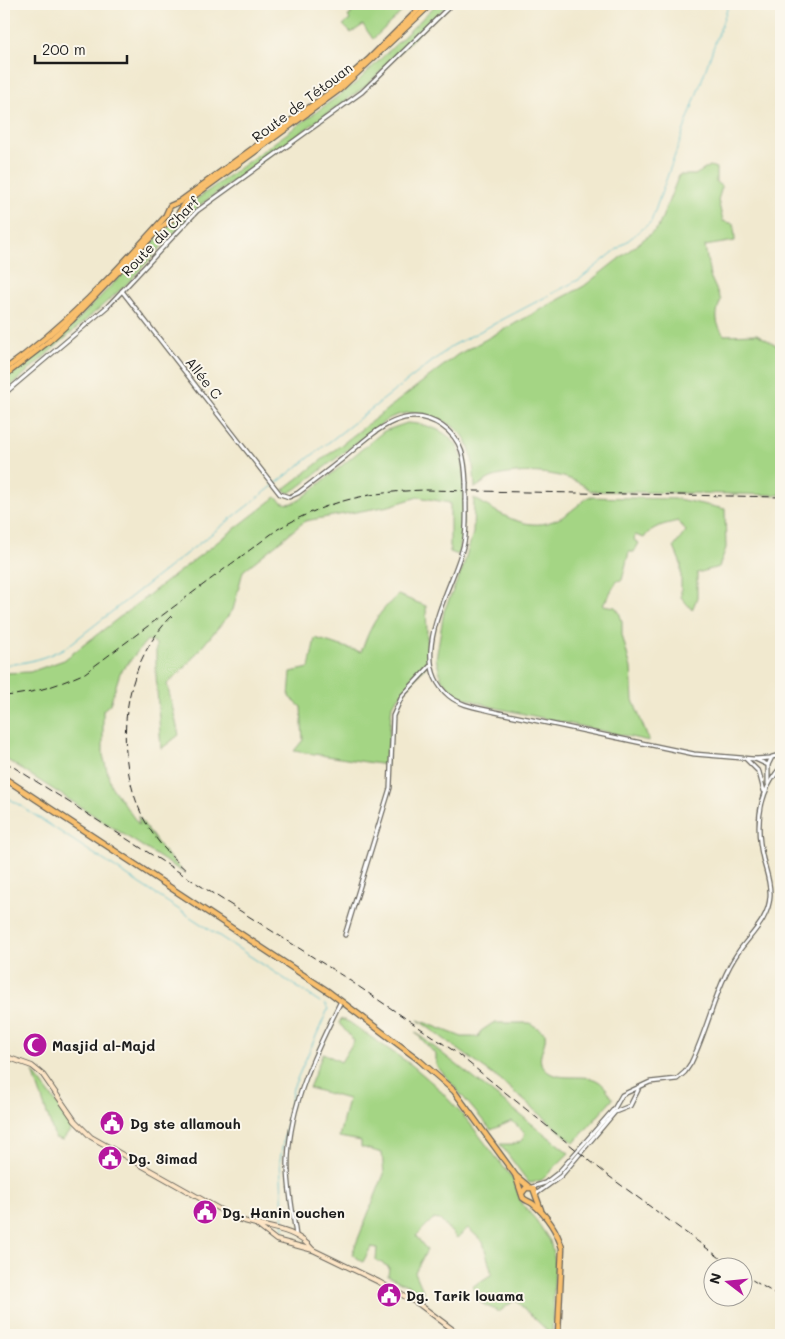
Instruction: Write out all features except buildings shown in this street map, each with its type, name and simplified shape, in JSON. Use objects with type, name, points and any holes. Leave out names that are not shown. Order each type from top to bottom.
[{"type":"main road","name":"Route de Tétouan","points":[[169,212],[170,206],[176,204],[336,88],[368,60],[424,4]]},
{"type":"main road","name":"Route de Tétouan","points":[[174,216],[202,189],[339,90],[431,4]]},
{"type":"main road","points":[[176,204],[180,209]]},
{"type":"main road","points":[[4,370],[69,319],[169,212],[174,216],[158,230],[63,329],[4,376]]},
{"type":"main road","points":[[4,778],[341,1001],[446,1083],[516,1176],[530,1187],[536,1196],[542,1213]]},
{"type":"main road","points":[[4,1056],[32,1066],[43,1075],[75,1121],[92,1137],[222,1212],[258,1226],[271,1227],[291,1233],[313,1250]]},
{"type":"main road","points":[[516,1176],[524,1200],[530,1202],[542,1213],[557,1235],[562,1248],[561,1334]]},
{"type":"main road","points":[[522,1193],[524,1189],[530,1187]]},
{"type":"main road","points":[[530,1202],[536,1196]]},
{"type":"main road","points":[[258,1226],[267,1235],[294,1246],[313,1250],[380,1282],[420,1305],[460,1335]]},
{"type":"main road","points":[[267,1235],[271,1227]]},
{"type":"main road","points":[[294,1246],[296,1236]]},
{"type":"street","name":"Route du Charf","points":[[4,394],[33,371],[122,291],[196,211],[362,92],[452,4]]},
{"type":"street","name":"Allée C","points":[[122,291],[280,494],[288,497],[298,494],[375,431],[393,421],[411,417],[431,420],[453,435],[464,457],[466,483],[464,542],[440,606],[432,665]]},
{"type":"street","points":[[432,665],[434,677],[441,689],[466,704],[685,752],[754,759],[776,756],[781,760]]},
{"type":"street","points":[[346,935],[390,788],[392,716],[402,696],[432,665]]},
{"type":"street","points":[[743,758],[760,772],[765,794]]},
{"type":"street","points":[[536,1196],[566,1168],[619,1102],[622,1095],[628,1094],[650,1082],[672,1080],[685,1072],[695,1055],[730,965],[765,917],[771,895],[758,828],[767,786],[770,758]]},
{"type":"street","points":[[754,759],[778,770]]},
{"type":"street","points":[[767,786],[781,766]]},
{"type":"street","points":[[291,1233],[288,1159],[298,1102],[308,1069],[341,1001]]},
{"type":"street","points":[[598,1129],[615,1112],[623,1107],[630,1106],[639,1088]]},
{"type":"street","points":[[628,1094],[633,1101]]},
{"type":"street","points":[[619,1102],[623,1107]]},
{"type":"street","points":[[530,1187],[548,1181],[566,1168]]},
{"type":"street","points":[[292,1224],[296,1236]]},
{"type":"green space","points":[[350,4],[410,4],[373,39],[363,25],[351,33],[343,25],[350,20],[348,16],[351,15]]},
{"type":"green space","points":[[437,4],[448,4],[366,86],[200,205],[127,284],[4,392],[4,380],[67,331],[169,226],[182,217],[190,204],[356,83]]},
{"type":"green space","points":[[710,166],[716,168],[716,182],[722,187],[718,200],[723,221],[734,224],[735,241],[705,246],[710,276],[721,300],[717,314],[719,326],[724,335],[757,334],[781,348],[781,495],[591,491],[582,484],[557,475],[529,472],[491,478],[475,488],[471,453],[462,435],[448,423],[419,413],[398,415],[388,419],[296,489],[289,493],[283,490],[457,355],[584,286],[658,228],[679,175],[695,175]]},
{"type":"green space","points":[[407,423],[425,425],[441,432],[448,436],[459,449],[464,471],[464,509],[458,555],[450,552],[450,503],[418,497],[389,506],[305,521],[243,571],[233,610],[185,667],[167,684],[179,735],[161,749],[156,644],[147,640],[120,673],[110,704],[103,710],[103,755],[111,786],[139,825],[138,816],[161,848],[184,873],[4,758],[4,673],[30,672],[64,660],[276,497],[288,504],[301,499],[384,431]]},
{"type":"green space","points":[[588,497],[678,499],[725,509],[726,548],[719,567],[697,573],[697,598],[692,610],[681,597],[681,564],[674,547],[686,531],[678,521],[655,528],[644,538],[635,535],[634,540],[639,543],[634,552],[629,552],[622,580],[617,581],[603,605],[615,607],[619,612],[622,621],[622,635],[631,668],[633,700],[649,741],[492,707],[457,695],[442,680],[436,659],[444,611],[462,570],[473,533],[474,498],[512,519],[532,524],[543,524],[563,517]]},
{"type":"green space","points":[[398,595],[426,606],[428,664],[392,705],[386,765],[294,751],[303,740],[301,707],[289,697],[291,672],[309,668],[315,638],[361,652],[375,620]]},
{"type":"green space","points":[[341,1019],[349,1022],[413,1066],[437,1087],[468,1121],[513,1179],[521,1203],[536,1220],[550,1241],[555,1261],[552,1335],[515,1300],[499,1312],[481,1303],[472,1287],[492,1274],[483,1242],[468,1228],[457,1238],[440,1220],[433,1219],[416,1236],[427,1250],[415,1272],[424,1293],[388,1276],[389,1267],[376,1260],[377,1248],[371,1247],[363,1262],[352,1254],[384,1174],[382,1153],[361,1147],[361,1141],[339,1137],[348,1099],[309,1088],[323,1053],[341,1062],[354,1041],[339,1023]]},
{"type":"green space","points":[[418,1020],[462,1037],[478,1037],[481,1031],[493,1023],[530,1023],[545,1033],[540,1060],[546,1070],[559,1076],[584,1077],[598,1081],[605,1087],[613,1099],[574,1143],[500,1080]]},
{"type":"green space","points":[[415,1032],[569,1153],[542,1180],[529,1183],[500,1144],[519,1142],[525,1133],[512,1121],[491,1130],[436,1065],[436,1055]]},
{"type":"green space","points":[[33,1072],[61,1109],[72,1128],[63,1140],[55,1138]]},
{"type":"waterway","points":[[4,665],[37,659],[68,646],[452,346],[580,279],[651,222],[729,4]]},
{"type":"waterway","points":[[4,795],[320,1002]]},
{"type":"waterway","points":[[284,1229],[280,1160],[293,1088],[328,1009],[325,1004]]},
{"type":"railway","points":[[4,696],[45,688],[85,673],[278,529],[314,511],[349,499],[385,493],[425,490],[781,497]]},
{"type":"railway","points":[[172,616],[155,636],[142,659],[133,683],[127,709],[125,736],[127,763],[132,788],[141,813],[150,830],[174,859],[188,872]]},
{"type":"railway","points":[[4,761],[346,978],[454,1051],[610,1177],[717,1256]]},
{"type":"railway","points":[[752,1280],[781,1297]]},
{"type":"place","name":"Masjid al-Majd","points":[[35,1045]]},
{"type":"place","name":"Dg ste allamouh","points":[[112,1123]]},
{"type":"place","name":"Dg. 3imad","points":[[110,1158]]},
{"type":"place","name":"Dg. Hanin ouchen","points":[[205,1212]]},
{"type":"place","name":"Dg. Tarik louama","points":[[389,1295]]}]
